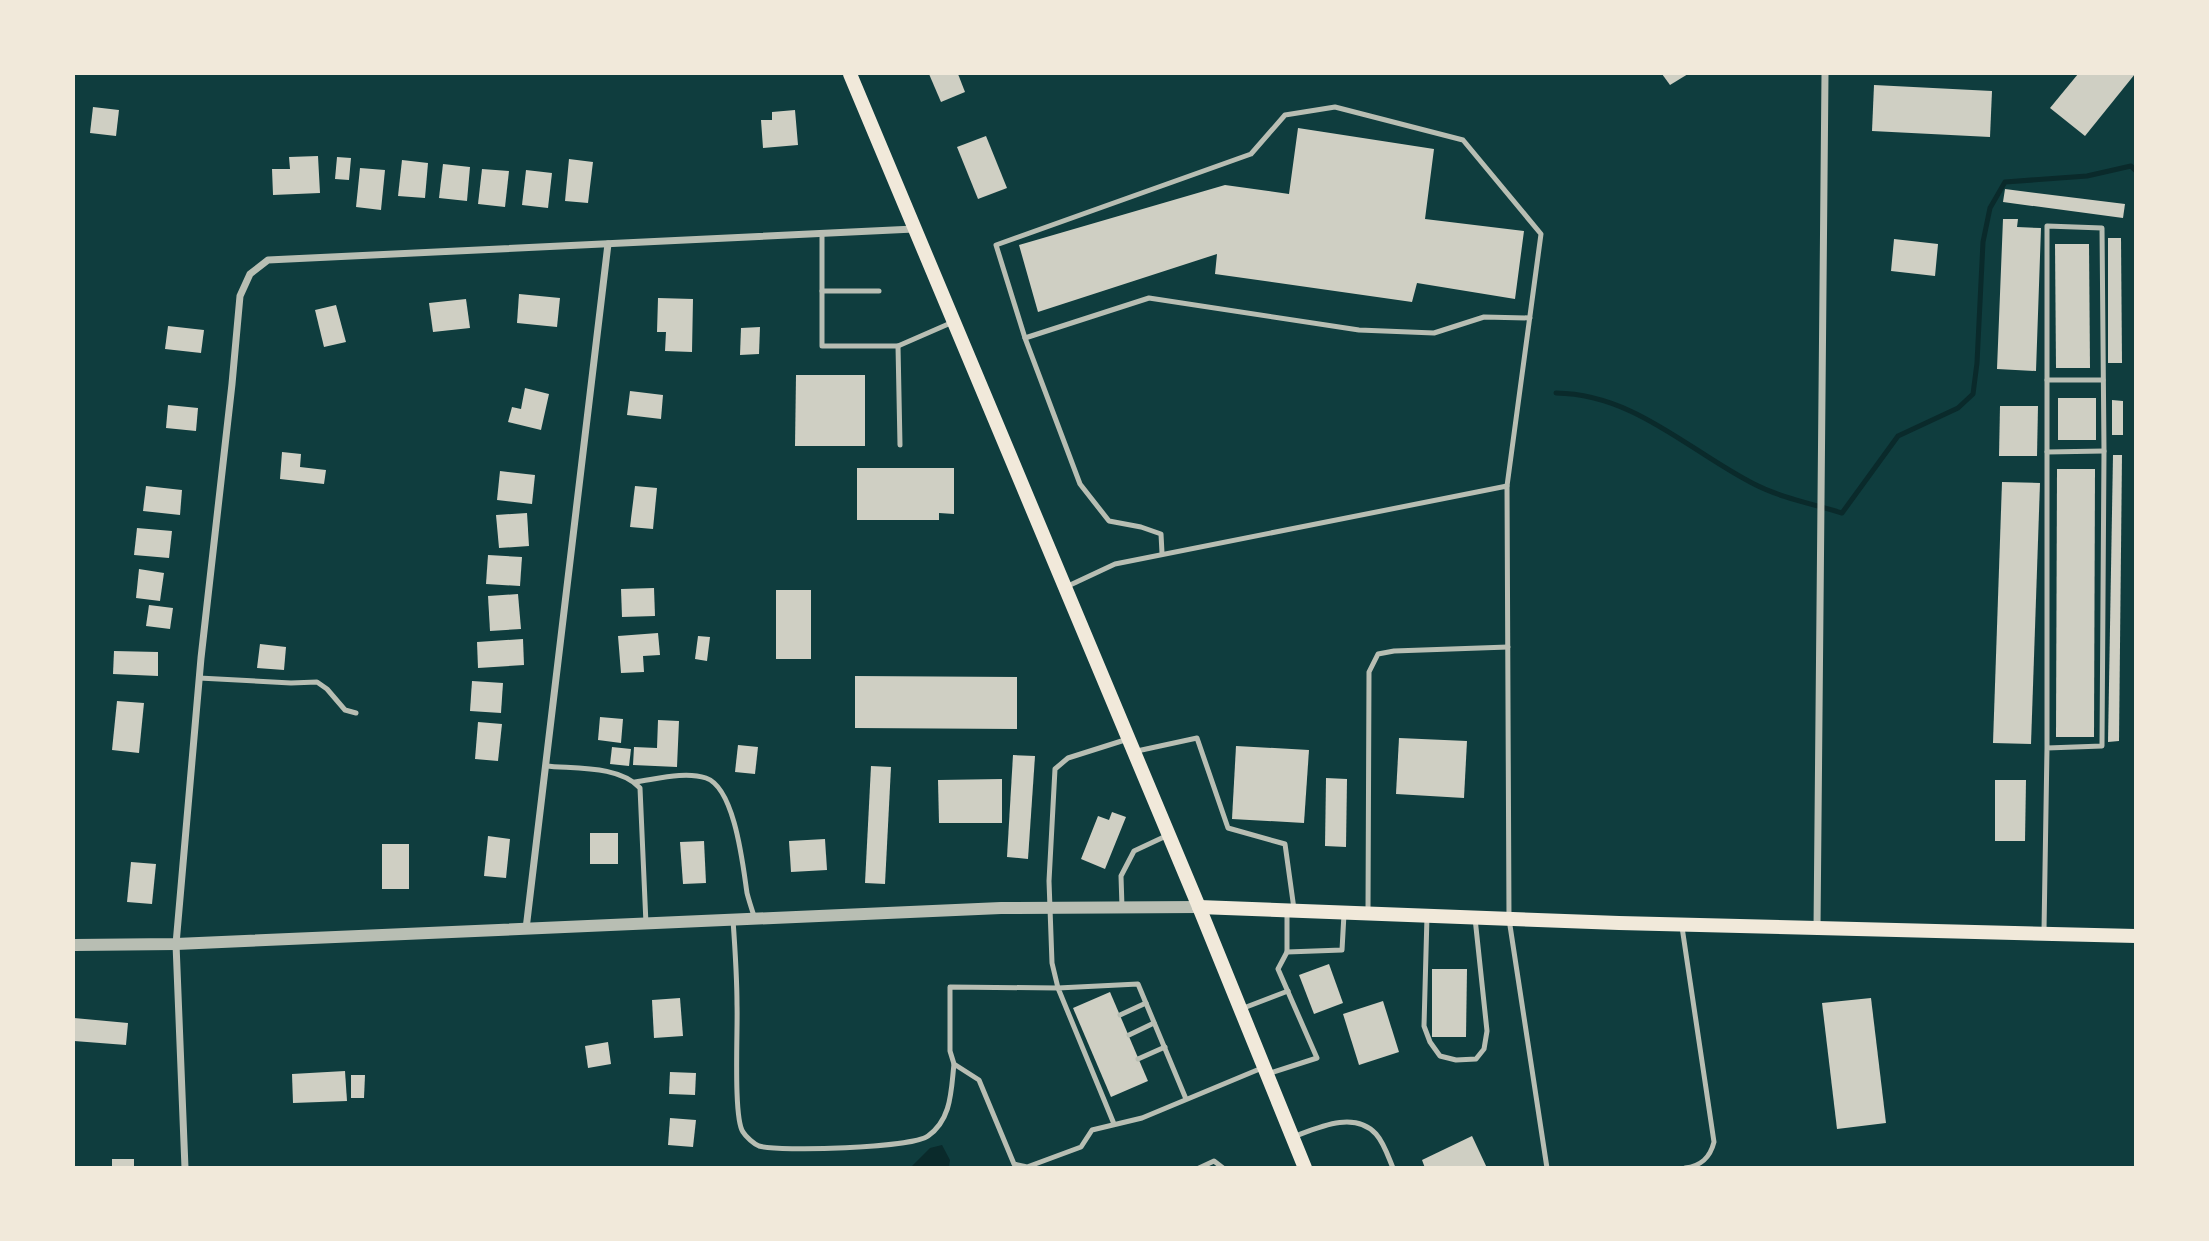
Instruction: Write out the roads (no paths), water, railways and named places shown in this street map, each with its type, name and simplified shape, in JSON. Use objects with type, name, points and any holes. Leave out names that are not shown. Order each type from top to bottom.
[{"type":"main road","points":[[850,74],[1306,1167]]},
{"type":"main road","points":[[1199,907],[1682,925],[2136,936]]},
{"type":"street","points":[[1817,929],[1825,74]]},
{"type":"street","points":[[185,1167],[176,944],[199,678],[240,296],[250,274],[268,260],[914,229]]},
{"type":"street","points":[[526,929],[608,244]]},
{"type":"street","points":[[74,945],[176,944],[1051,907],[1199,907]]},
{"type":"lane","points":[[1162,553],[1161,534],[1109,521],[1080,484],[1025,338],[996,245],[1251,154],[1285,115],[1335,107],[1462,139],[1541,234],[1507,486],[1509,919],[1547,1167]]},
{"type":"lane","points":[[2044,934],[2047,748],[2047,226],[2102,229],[2104,452],[2102,746],[2047,748]]},
{"type":"lane","points":[[822,233],[822,346],[898,346],[953,322]]},
{"type":"lane","points":[[822,291],[879,291]]},
{"type":"lane","points":[[1025,338],[1149,298],[1359,330],[1434,333],[1484,317],[1530,318]]},
{"type":"lane","points":[[898,346],[900,445]]},
{"type":"lane","points":[[2047,380],[2104,380]]},
{"type":"lane","points":[[2048,452],[2104,452]]},
{"type":"lane","points":[[1065,587],[1115,564],[1162,553],[1507,486]]},
{"type":"lane","points":[[1368,914],[1369,672],[1378,654],[1394,651],[1508,647]]},
{"type":"lane","points":[[199,678],[317,682],[327,689],[345,710],[356,713]]},
{"type":"lane","points":[[954,1064],[979,1080],[1014,1164],[1027,1167],[1081,1147],[1092,1130],[1142,1118],[1186,1099],[1266,1071],[1317,1058],[1279,969],[1287,952],[1291,911],[1285,844],[1228,828],[1197,738],[1131,745],[1068,758],[1055,768],[1049,881],[1052,963],[1058,988],[1098,1076],[1114,1124]]},
{"type":"lane","points":[[546,766],[598,771],[635,782],[698,776],[712,780],[719,788],[740,839],[748,895],[755,919]]},
{"type":"lane","points":[[635,782],[642,795],[646,923]]},
{"type":"lane","points":[[1122,907],[1121,876],[1134,851],[1169,835]]},
{"type":"lane","points":[[1287,952],[1342,950],[1344,912]]},
{"type":"lane","points":[[1427,916],[1424,1026],[1430,1042],[1440,1056],[1456,1059],[1476,1059],[1484,1049],[1487,1031],[1475,918]]},
{"type":"lane","points":[[733,920],[738,1107],[741,1131],[756,1145],[782,1149],[906,1144],[928,1137],[945,1117],[951,1096],[954,1064],[950,1051],[950,987],[1058,988],[1138,984],[1186,1099]]},
{"type":"lane","points":[[1682,925],[1714,1142],[1711,1153],[1703,1161],[1696,1166],[1685,1167]]},
{"type":"lane","points":[[1241,1009],[1288,990]]},
{"type":"lane","points":[[1120,1015],[1146,1003]]},
{"type":"lane","points":[[1129,1035],[1154,1023]]},
{"type":"lane","points":[[1139,1059],[1165,1047]]},
{"type":"lane","points":[[1293,1137],[1328,1124],[1354,1123],[1374,1132],[1384,1145],[1393,1167]]},
{"type":"lane","points":[[1199,1167],[1214,1161],[1223,1167]]},
{"type":"water","points":[[942,1145],[950,1160],[949,1167],[911,1167],[930,1148]]},
{"type":"waterway","points":[[1556,393],[1611,403],[1660,426],[1730,471],[1764,489],[1842,513],[1898,436],[1958,408],[1973,394],[1983,242],[1990,208],[2005,182],[2087,176],[2131,166],[2136,171]]}]
